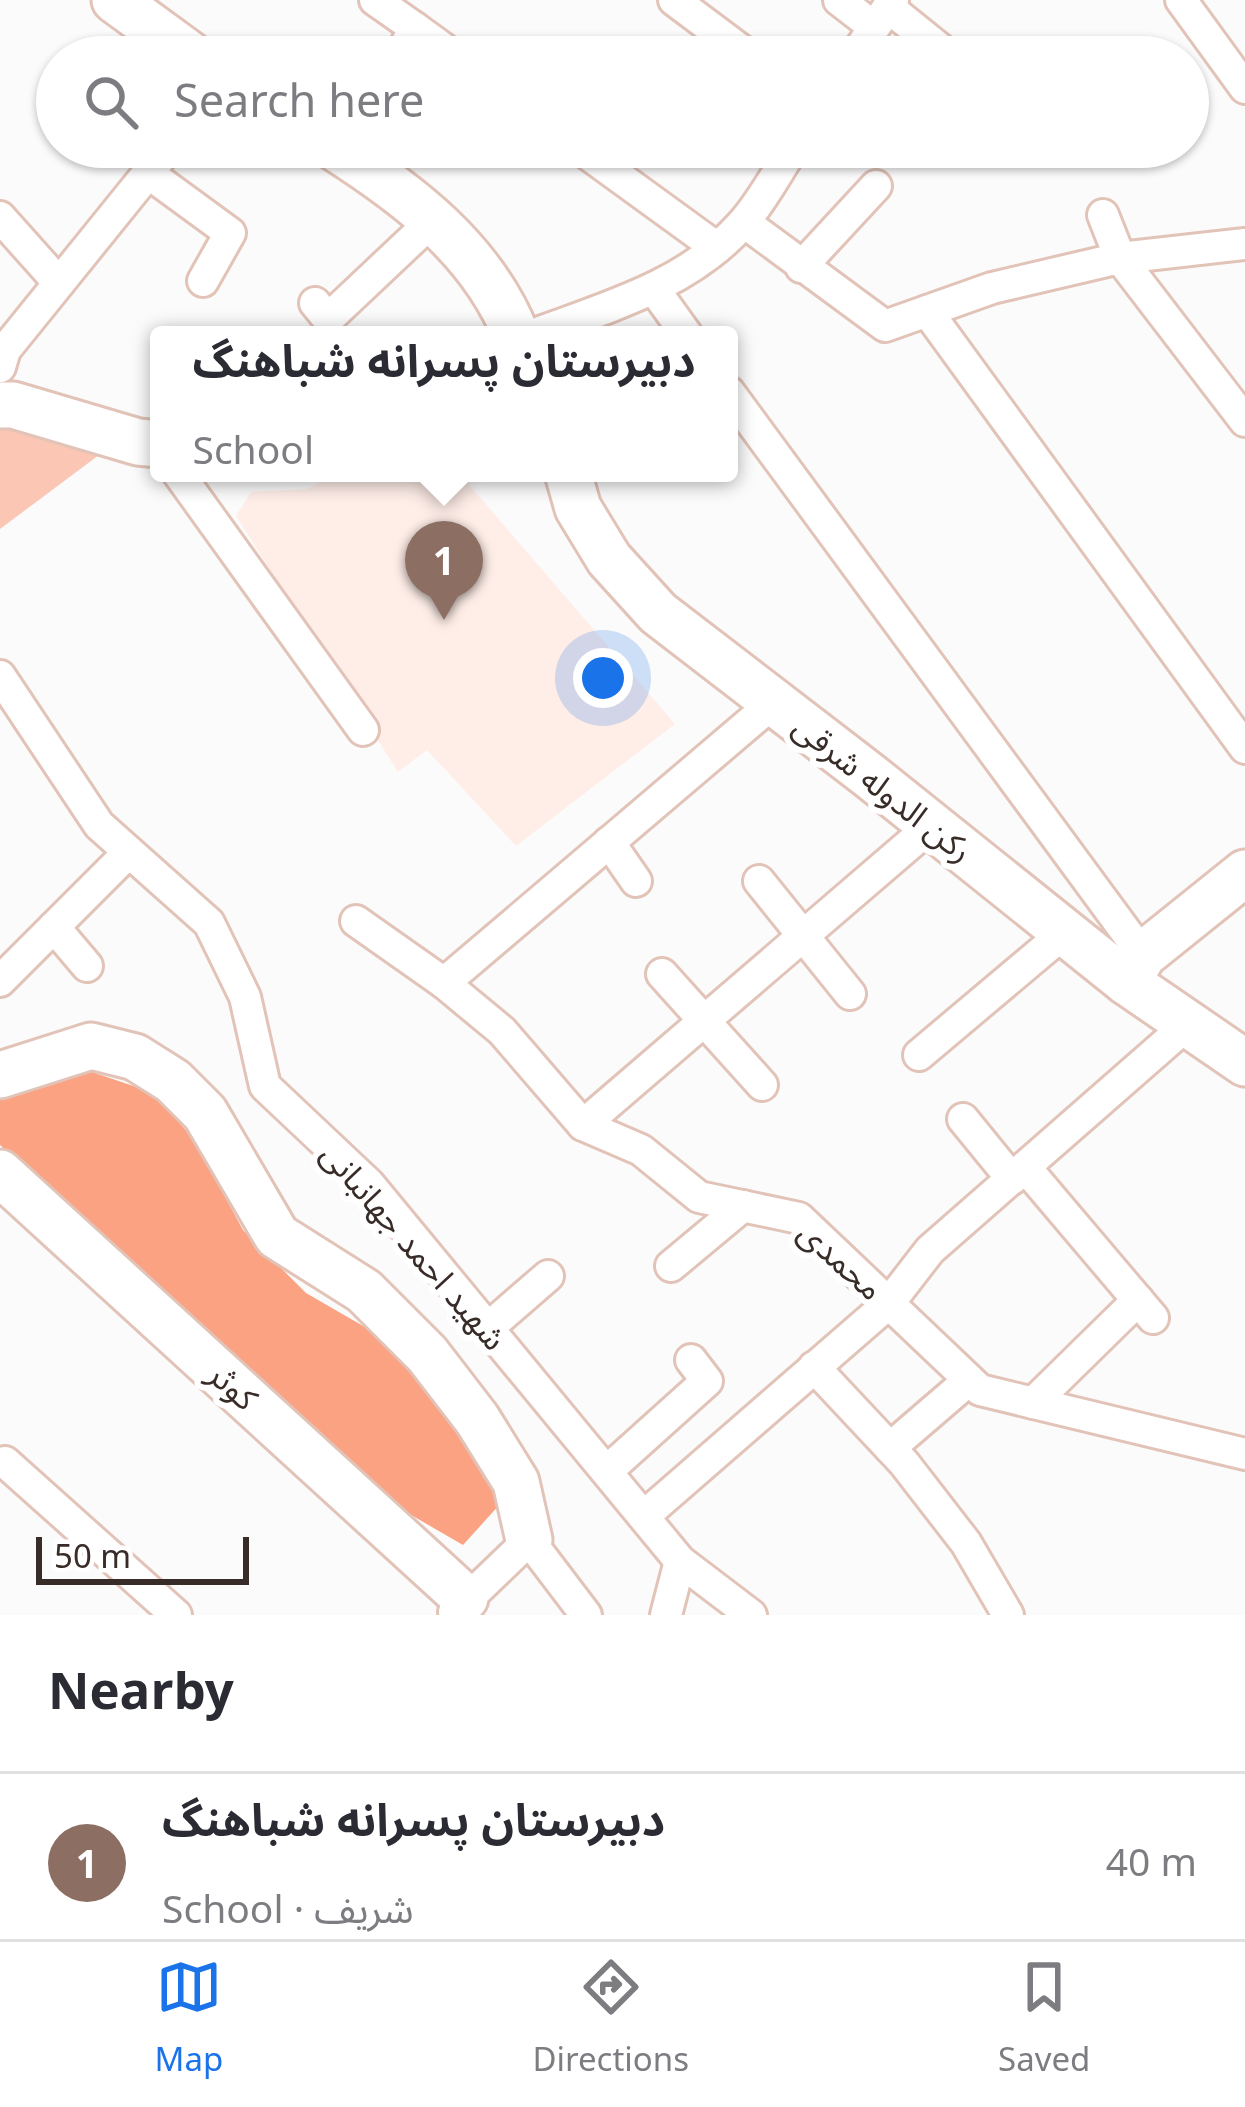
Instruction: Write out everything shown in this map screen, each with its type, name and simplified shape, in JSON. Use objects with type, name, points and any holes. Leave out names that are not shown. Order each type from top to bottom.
[{"type":"street","points":[[115,0],[164,36]]},
{"type":"street","points":[[375,0],[427,36]]},
{"type":"street","points":[[674,0],[722,36]]},
{"type":"street","points":[[838,0],[885,11],[920,36]]},
{"type":"street","points":[[1181,0],[1207,36]]},
{"type":"street","points":[[868,36],[885,11]]},
{"type":"street","points":[[411,36],[416,28]]},
{"type":"street","points":[[1209,38],[1245,88]]},
{"type":"street","points":[[0,367],[5,350],[152,168]]},
{"type":"street","points":[[367,168],[434,219],[461,247],[512,326]]},
{"type":"street","points":[[607,168],[717,248]]},
{"type":"street","points":[[556,326],[654,290],[717,248],[744,222],[780,168]]},
{"type":"street","points":[[148,173],[230,232],[202,281]]},
{"type":"street","points":[[801,267],[876,186]]},
{"type":"street","points":[[1103,215],[1120,258],[1245,422]]},
{"type":"street","points":[[0,217],[59,283]]},
{"type":"street","points":[[314,304],[328,319],[434,219]]},
{"type":"street","points":[[744,222],[885,326],[992,288],[1120,258],[1245,244]]},
{"type":"street","points":[[654,290],[680,326]]},
{"type":"street","points":[[927,311],[1245,748]]},
{"type":"street","points":[[0,405],[150,448]]},
{"type":"street","points":[[738,405],[1135,969],[1245,873]]},
{"type":"street","points":[[185,482],[363,730]]},
{"type":"street","name":"رکن الدوله شرقی","points":[[571,482],[578,508],[609,560],[658,613],[1065,932],[1135,969],[1188,1024],[1245,1063]]},
{"type":"street","name":"شهید احمد جهانبانی","points":[[0,676],[99,825],[209,923],[244,997],[265,1086],[369,1184],[680,1561],[751,1615]]},
{"type":"street","points":[[445,983],[773,703]]},
{"type":"street","points":[[583,1125],[932,826]]},
{"type":"street","points":[[609,842],[636,880]]},
{"type":"street","points":[[0,981],[129,852]]},
{"type":"street","points":[[759,880],[850,994]]},
{"type":"street","name":"محمدی","points":[[356,921],[445,983],[502,1031],[583,1125],[640,1150],[699,1197],[799,1218],[980,1390],[1245,1454]]},
{"type":"street","points":[[54,927],[87,966]]},
{"type":"street","points":[[919,1055],[1065,932]]},
{"type":"street","points":[[662,974],[762,1085]]},
{"type":"street","points":[[644,1516],[889,1303],[930,1250],[1188,1024]]},
{"type":"street","points":[[0,1075],[92,1046],[135,1057],[172,1081],[205,1113],[277,1236],[364,1292],[427,1354],[516,1482],[529,1540],[586,1615]]},
{"type":"street","points":[[963,1120],[1145,1309],[1033,1403]]},
{"type":"street","name":"کوثر","points":[[0,1173],[458,1606]]},
{"type":"street","points":[[671,1266],[743,1206]]},
{"type":"street","points":[[488,1328],[548,1276]]},
{"type":"street","points":[[607,1471],[707,1381],[691,1360]]},
{"type":"street","points":[[814,1367],[890,1448],[966,1543],[1008,1615]]},
{"type":"street","points":[[890,1448],[969,1380]]},
{"type":"street","points":[[4,1462],[176,1615]]},
{"type":"street","points":[[458,1606],[529,1540]]},
{"type":"street","points":[[666,1615],[680,1561]]},
{"type":"shaded area","points":[[0,417],[107,449],[0,529]]},
{"type":"shaded area","points":[[320,482],[467,482],[675,724],[516,846],[427,750],[398,772],[236,516],[251,492],[308,489]]},
{"type":"shaded area","points":[[92,1072],[154,1093],[195,1141],[243,1230],[306,1293],[389,1341],[456,1428],[501,1503],[463,1545],[387,1501],[0,1145],[0,1092],[9,1098]]},
{"type":"place","name":"دبیرستان پسرانه شباهنگ","points":[[444,620]]}]
